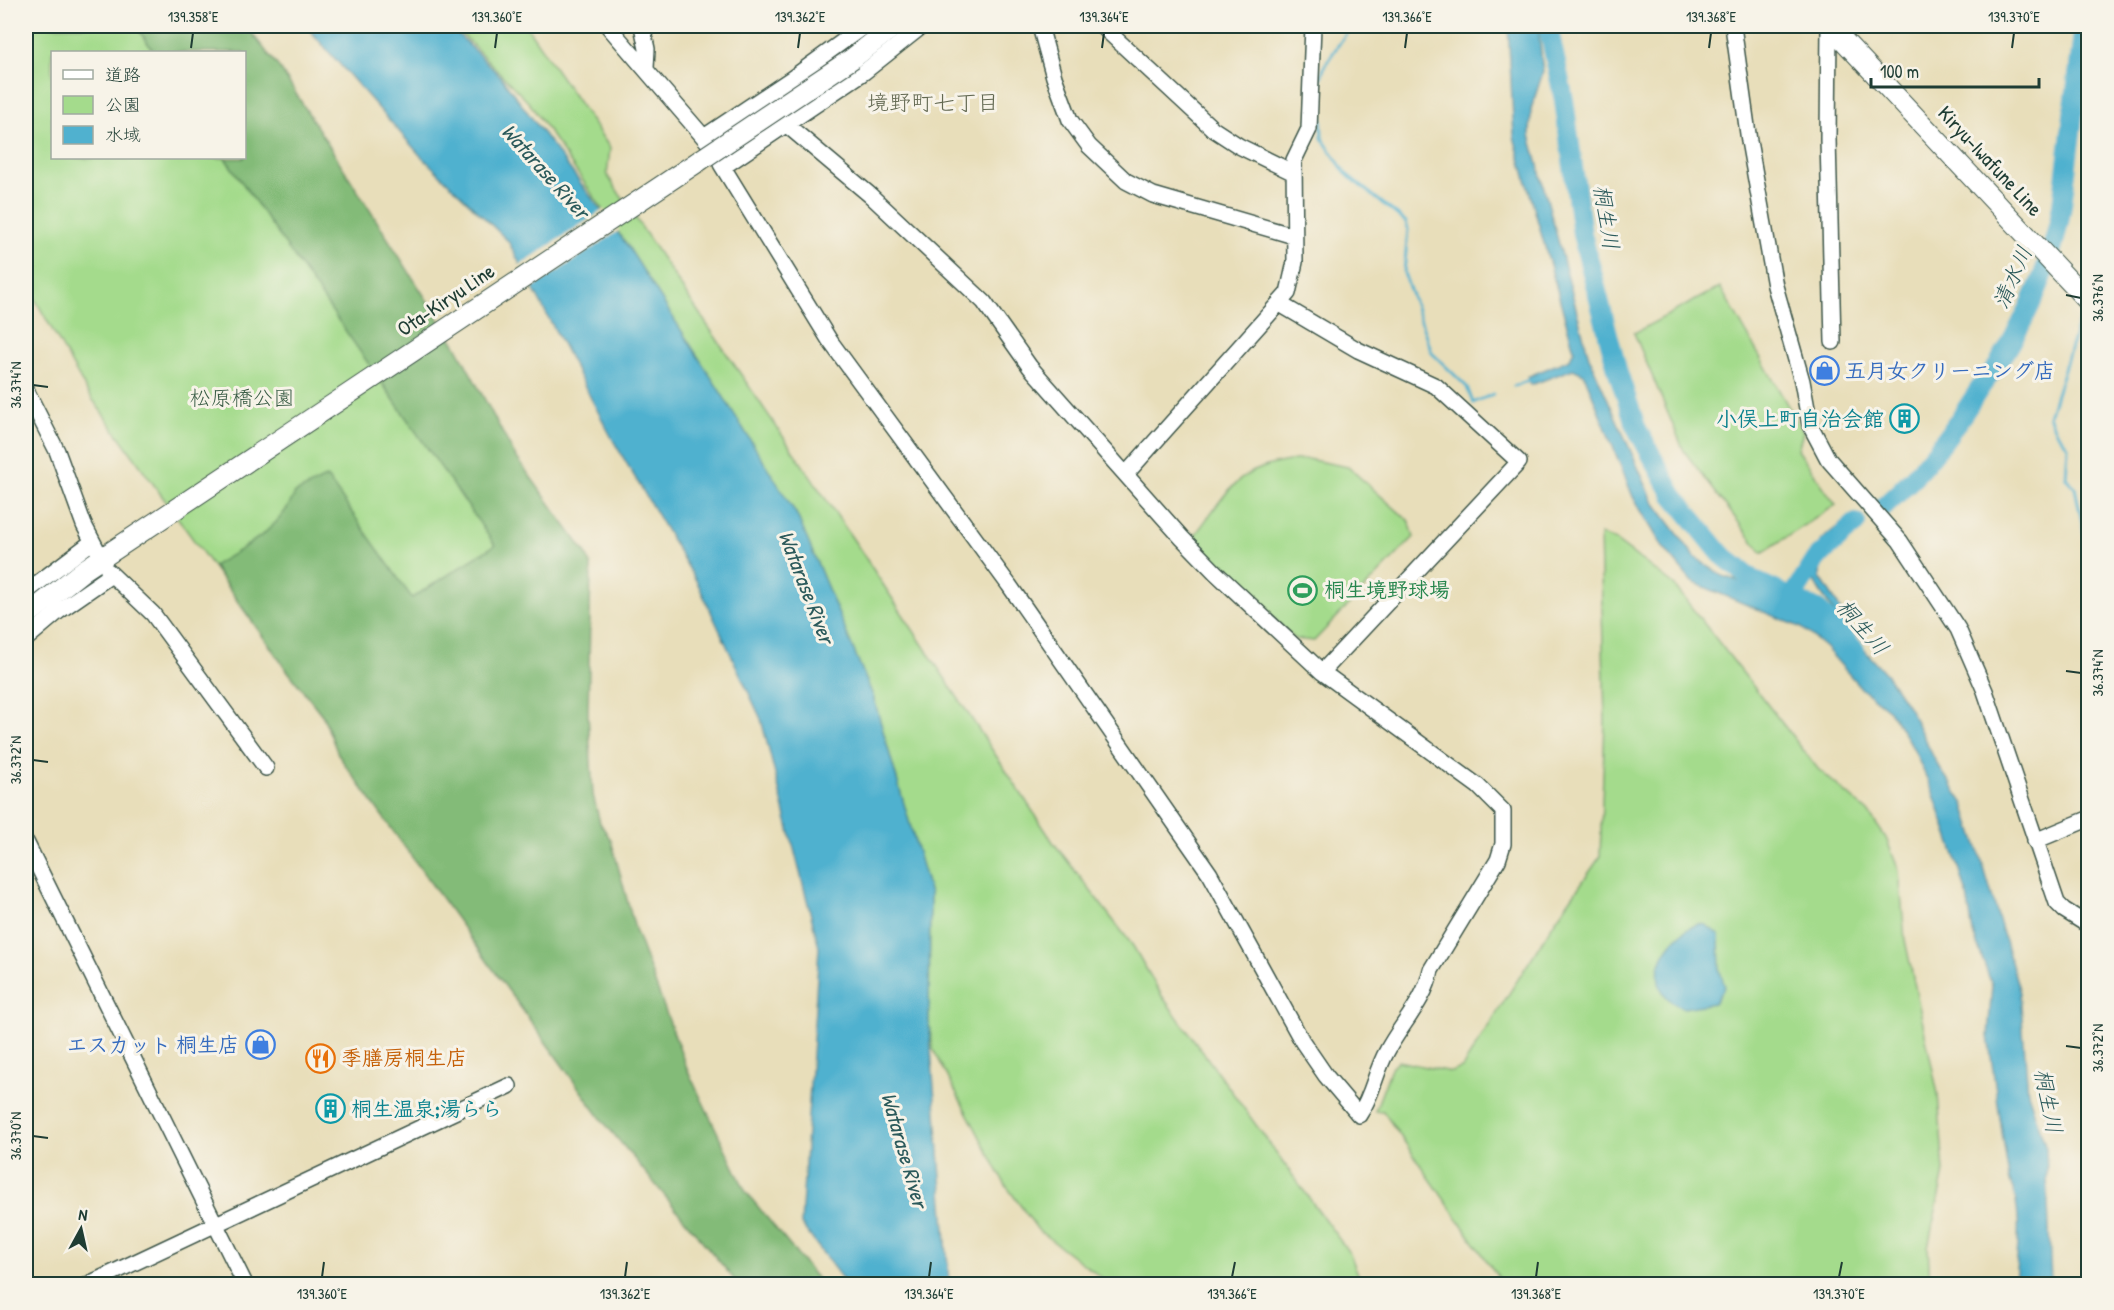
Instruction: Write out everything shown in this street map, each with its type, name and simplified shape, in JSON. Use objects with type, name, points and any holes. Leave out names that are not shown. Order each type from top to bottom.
[{"type":"main road","name":"Ota-Kiryu Line","points":[[26,616],[84,570],[147,527],[853,58],[894,26]]},
{"type":"main road","name":"Kiryu-Iwafune Line","points":[[1830,26],[2088,301]]},
{"type":"street","points":[[608,26],[705,139],[864,26]]},
{"type":"street","points":[[642,26],[648,49],[646,68]]},
{"type":"street","points":[[788,126],[870,195],[984,302],[1030,367],[1188,545],[1322,672],[1478,786],[1503,811],[1505,826],[1498,860],[1431,970],[1428,985],[1386,1052],[1370,1098],[1359,1114],[1326,1076],[1302,1041],[1210,874],[1009,585],[830,341],[722,166],[788,126],[864,72],[922,26]]},
{"type":"street","points":[[1040,26],[1054,77],[1070,120],[1089,146],[1126,182],[1153,195],[1294,236]]},
{"type":"street","points":[[1102,26],[1213,129],[1239,146],[1294,173]]},
{"type":"street","points":[[1126,474],[1280,304],[1293,280],[1294,160],[1309,129],[1313,26]]},
{"type":"street","points":[[1733,26],[1749,141],[1775,286],[1802,381],[1806,414],[1819,446],[1828,459],[1903,539],[1958,629],[1971,657],[2058,903],[2064,910],[2088,925]]},
{"type":"street","points":[[1830,26],[1833,342]]},
{"type":"street","points":[[1280,304],[1358,350],[1436,386],[1519,462],[1322,672]]},
{"type":"street","points":[[26,392],[57,451],[94,545],[26,592]]},
{"type":"street","points":[[26,639],[59,610],[109,573],[153,614],[266,768]]},
{"type":"street","points":[[2036,841],[2088,819]]},
{"type":"street","points":[[26,842],[245,1284]]},
{"type":"street","points":[[89,1284],[509,1086]]},
{"type":"green space","name":"松原橋公園","points":[[26,26],[136,26],[153,51],[51,51],[51,159],[226,159],[501,553],[587,1099],[339,756],[323,716],[284,666],[88,393],[26,283]]},
{"type":"green space","points":[[136,26],[246,26],[281,70],[456,346],[514,454],[586,554],[591,565],[588,714],[593,795],[600,823],[611,840],[635,929],[687,1069],[746,1192],[821,1284],[738,1284],[602,1120],[339,756],[323,716],[284,666],[213,566],[261,536],[289,506],[295,493],[327,477],[412,598],[495,545],[226,159],[246,159],[246,51],[153,51]]},
{"type":"green space","points":[[454,26],[526,26],[610,148],[607,175],[680,285],[857,545],[1053,842],[1133,946],[1162,996],[1350,1254],[1362,1284],[1110,1284],[1038,1230],[1005,1184],[933,1049],[929,1023],[930,894],[873,696],[797,515],[627,245],[530,104]]},
{"type":"green space","points":[[1720,287],[1803,432],[1798,450],[1836,505],[1762,553],[1684,451],[1634,333]]},
{"type":"green space","name":"桐生境野球場","points":[[1307,459],[1348,467],[1409,521],[1414,537],[1314,641],[1295,639],[1191,540],[1226,494],[1249,474],[1283,462]]},
{"type":"green space","points":[[1600,534],[1616,541],[1674,585],[1818,769],[1868,812],[1886,838],[1899,871],[1905,940],[1938,1094],[1944,1172],[1928,1247],[1930,1284],[1503,1284],[1383,1111],[1375,1111],[1392,1066],[1398,1061],[1451,1072],[1462,1068],[1553,924],[1600,857],[1605,720]]},
{"type":"water","name":"Watarase River","points":[[306,26],[450,26],[501,77],[627,245],[797,515],[873,696],[930,894],[929,1023],[949,1281],[953,1284],[846,1284],[801,1224],[819,947],[761,719],[697,582],[614,442],[508,241],[420,155]]},
{"type":"water","points":[[1508,26],[1538,26],[1543,72],[1531,109],[1530,135],[1589,357],[1653,501],[1695,557],[1723,576],[1778,593],[1808,610],[1839,637],[1839,625],[1835,614],[1815,581],[1811,569],[1812,559],[1822,540],[1852,516],[1860,528],[1821,558],[1820,577],[1837,603],[1851,635],[1887,675],[1909,708],[1937,764],[1964,804],[2020,993],[2028,1093],[2046,1148],[2051,1284],[2015,1284],[2018,1245],[2017,1204],[2009,1179],[1988,1036],[1992,985],[1973,933],[1967,895],[1958,864],[1933,792],[1913,748],[1889,710],[1862,689],[1826,648],[1802,628],[1692,582],[1662,546],[1633,497],[1584,374],[1573,369],[1531,385],[1527,377],[1570,359],[1574,350],[1514,137]]},
{"type":"water","points":[[1698,924],[1706,925],[1719,935],[1720,971],[1725,987],[1714,1003],[1684,1008],[1670,1000],[1661,989],[1658,977],[1660,964],[1674,940]]},
{"type":"pier","points":[[604,209],[620,230],[531,289],[518,266]]},
{"type":"waterway","points":[[1351,26],[1325,65],[1320,80],[1322,138],[1346,174],[1406,222],[1408,229],[1404,273],[1432,353],[1467,387],[1473,403],[1493,394]]},
{"type":"waterway","name":"桐生川","points":[[1548,26],[1564,100],[1582,234],[1617,369],[1636,427],[1673,495],[1721,554],[1753,580],[1818,610],[1855,650]]},
{"type":"waterway","name":"清水川","points":[[1884,506],[1912,479],[1959,420],[1997,366],[2030,307],[2053,246],[2062,205],[2084,26]]},
{"type":"waterway","points":[[2084,306],[2049,416],[2056,432],[2068,446],[2066,478],[2075,488],[2088,551]]},
{"type":"waterway","points":[[1514,386],[1532,379]]},
{"type":"waterway","name":"清水川","points":[[1793,596],[1817,558],[1856,523]]},
{"type":"place","name":"五月女クリーニング店","points":[[1824,371]]},
{"type":"place","name":"小俣上町自治会館","points":[[1905,419]]},
{"type":"place","name":"桐生境野球場","points":[[1303,590]]},
{"type":"place","name":"エスカット 桐生店","points":[[260,1045]]},
{"type":"place","name":"季膳房桐生店","points":[[320,1058]]},
{"type":"place","name":"桐生温泉;湯らら","points":[[330,1109]]},
{"type":"district","name":"境野町七丁目","points":[[933,102]]}]
